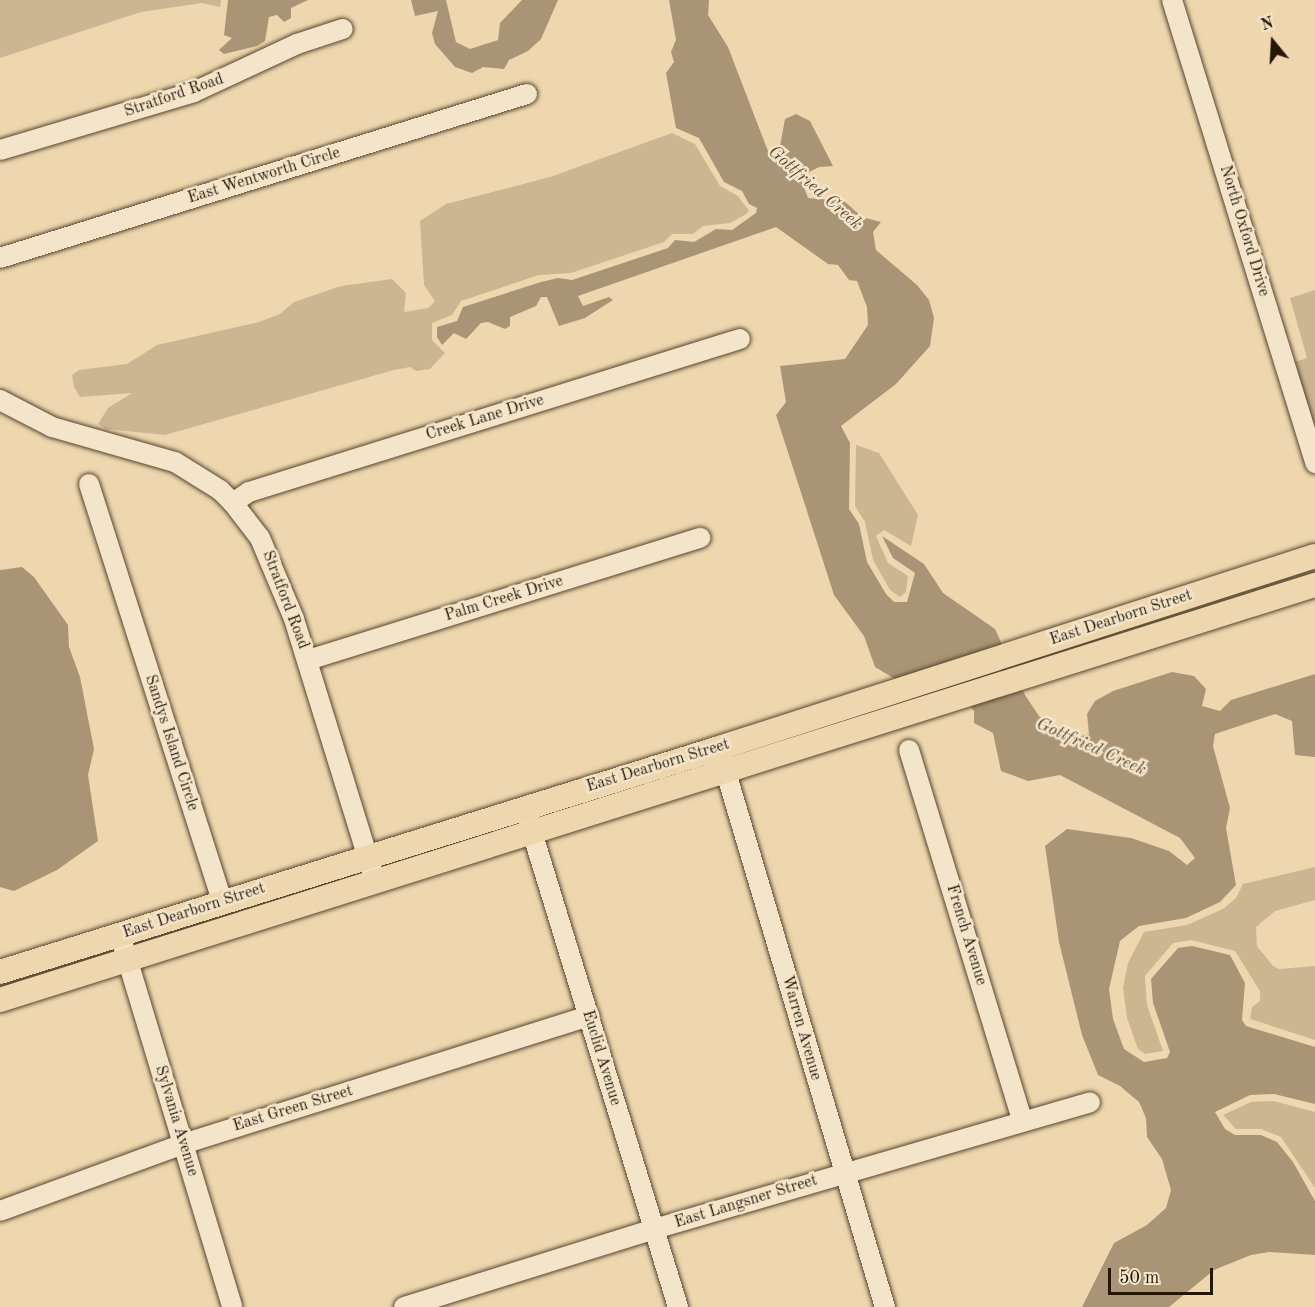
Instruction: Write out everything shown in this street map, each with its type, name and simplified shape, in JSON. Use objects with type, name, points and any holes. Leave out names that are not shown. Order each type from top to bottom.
[{"type":"main road","name":"East Dearborn Street","points":[[0,972],[719,748],[1315,556]]},
{"type":"main road","name":"East Dearborn Street","points":[[0,1000],[888,722],[1315,585]]},
{"type":"street","name":"North Oxford Drive","points":[[1172,0],[1315,463]]},
{"type":"street","name":"Stratford Road","points":[[0,150],[194,92],[297,44],[343,29]]},
{"type":"street","name":"East Wentworth Circle","points":[[0,258],[527,94]]},
{"type":"street","name":"Creek Lane Drive","points":[[233,503],[249,492],[740,339]]},
{"type":"street","name":"Stratford Road","points":[[0,400],[52,427],[175,462],[220,490],[233,503],[270,556],[308,660],[376,882]]},
{"type":"street","name":"Sandys Island Circle","points":[[89,484],[222,902]]},
{"type":"street","name":"Palm Creek Drive","points":[[308,660],[700,538]]},
{"type":"street","name":"Warren Avenue","points":[[719,748],[843,1173],[885,1307]]},
{"type":"street","name":"French Avenue","points":[[909,750],[1022,1119]]},
{"type":"street","name":"Euclid Avenue","points":[[525,808],[678,1307]]},
{"type":"street","name":"Sylvania Avenue","points":[[120,935],[232,1307]]},
{"type":"street","name":"East Green Street","points":[[0,1211],[183,1144],[589,1016]]},
{"type":"street","name":"East Langsner Street","points":[[404,1307],[654,1229],[1022,1119],[1090,1102]]},
{"type":"shaded area","points":[[0,0],[221,0],[220,7],[202,3],[141,12],[0,58]]},
{"type":"shaded area","points":[[672,133],[695,144],[720,186],[738,196],[749,211],[746,214],[730,223],[703,226],[693,234],[672,234],[664,242],[571,273],[539,275],[461,301],[452,315],[432,323],[432,340],[445,353],[430,369],[416,371],[410,367],[394,370],[165,435],[106,429],[98,424],[108,408],[132,393],[80,397],[74,387],[72,375],[79,370],[127,364],[157,345],[259,322],[280,314],[294,302],[341,286],[392,279],[406,293],[404,312],[428,308],[435,301],[424,285],[420,221],[446,204],[550,177]]},
{"type":"shaded area","points":[[1315,290],[1315,473],[1279,367],[1307,358],[1290,298]]},
{"type":"shaded area","points":[[856,445],[879,453],[918,515],[911,546],[884,530],[876,536],[888,563],[908,576],[906,592],[900,597],[890,590],[873,560],[865,522],[855,506]]},
{"type":"shaded area","points":[[1315,867],[1315,900],[1275,911],[1256,927],[1257,946],[1273,966],[1279,969],[1315,966],[1315,1040],[1250,1019],[1252,1007],[1260,1001],[1260,991],[1235,951],[1191,940],[1173,943],[1145,976],[1147,1005],[1163,1051],[1145,1054],[1138,1049],[1127,1018],[1123,988],[1128,963],[1144,932],[1187,925],[1223,909],[1236,898],[1243,884]]},
{"type":"shaded area","points":[[1274,1101],[1315,1112],[1315,1188],[1281,1137],[1261,1129],[1236,1129],[1223,1115],[1251,1102]]},
{"type":"water","points":[[228,0],[308,0],[291,8],[291,18],[284,22],[277,15],[269,17],[265,41],[257,46],[224,54],[219,50],[232,38],[224,35]]},
{"type":"water","points":[[411,0],[446,0],[456,42],[470,49],[498,40],[500,23],[522,0],[558,0],[541,39],[528,51],[509,60],[504,69],[483,67],[472,73],[455,67],[435,44],[432,33],[438,11],[415,16]]},
{"type":"water","name":"Gottfried Creek","points":[[669,0],[709,0],[708,15],[728,47],[771,159],[780,146],[785,119],[796,114],[810,121],[833,166],[819,167],[800,177],[808,198],[844,201],[862,217],[881,222],[873,232],[876,250],[917,285],[929,300],[934,318],[930,346],[896,384],[841,426],[850,443],[849,509],[859,524],[867,562],[886,594],[894,602],[907,602],[915,573],[893,558],[882,536],[924,564],[943,593],[995,629],[1025,695],[1039,716],[1058,732],[1074,738],[1089,734],[1087,714],[1095,701],[1113,691],[1172,672],[1194,676],[1206,689],[1202,706],[1220,711],[1231,700],[1315,674],[1315,757],[1295,755],[1292,721],[1275,714],[1215,734],[1213,746],[1230,808],[1226,828],[1236,885],[1220,902],[1186,918],[1139,926],[1120,941],[1109,989],[1113,1019],[1124,1049],[1144,1062],[1167,1058],[1170,1052],[1153,1003],[1151,979],[1178,948],[1192,946],[1230,955],[1245,983],[1242,1020],[1246,1026],[1315,1047],[1315,1104],[1274,1094],[1250,1095],[1215,1112],[1225,1129],[1235,1135],[1261,1135],[1277,1142],[1293,1162],[1315,1201],[1315,1255],[1269,1252],[1251,1255],[1214,1270],[1169,1307],[1082,1307],[1114,1243],[1147,1225],[1166,1208],[1171,1190],[1162,1159],[1147,1137],[1146,1118],[1139,1102],[1120,1086],[1098,1075],[1082,1035],[1059,942],[1045,846],[1067,829],[1131,838],[1169,851],[1187,865],[1195,858],[1180,838],[1060,775],[1028,781],[1001,771],[993,733],[974,723],[974,711],[944,673],[895,679],[875,667],[864,636],[834,595],[776,415],[786,402],[780,366],[845,359],[868,325],[867,307],[857,281],[849,280],[838,265],[828,264],[776,227],[578,296],[583,306],[609,297],[613,300],[585,318],[559,326],[547,297],[541,297],[536,306],[510,317],[510,326],[505,329],[488,322],[481,323],[466,339],[454,333],[442,345],[437,337],[437,327],[457,321],[463,307],[541,282],[558,278],[572,280],[668,248],[675,240],[694,242],[716,229],[732,230],[756,213],[757,208],[749,204],[742,191],[724,182],[699,138],[676,128],[666,73],[674,62],[671,52],[676,40]]},
{"type":"water","points":[[22,567],[34,577],[68,625],[69,647],[80,677],[94,749],[88,775],[98,841],[57,870],[14,891],[0,887],[0,570]]}]
